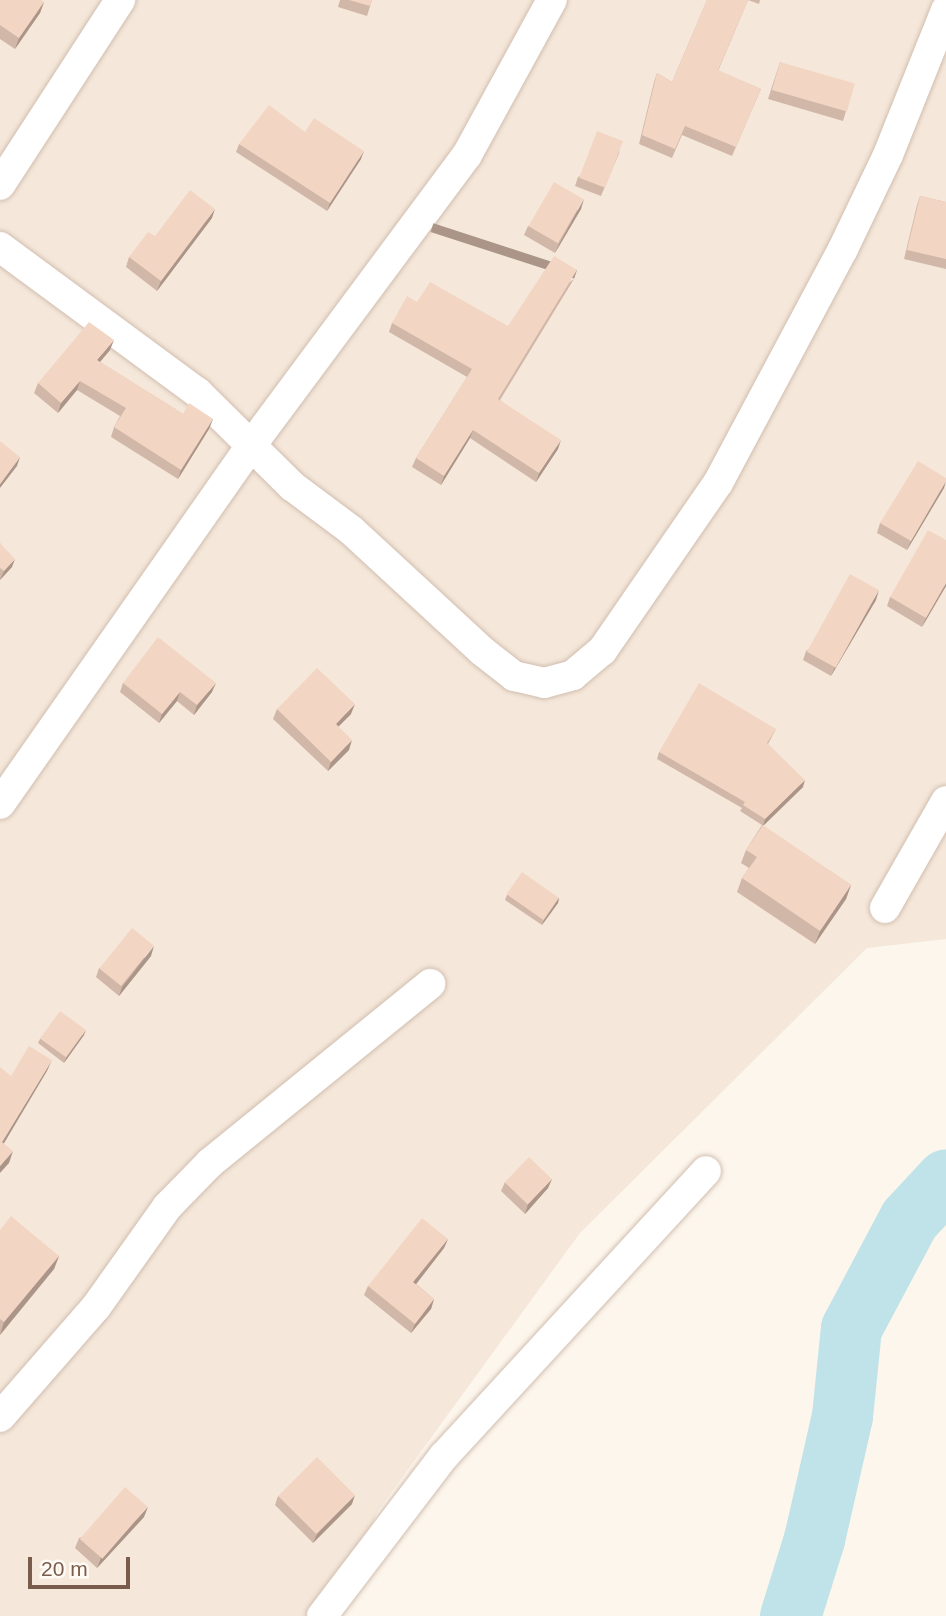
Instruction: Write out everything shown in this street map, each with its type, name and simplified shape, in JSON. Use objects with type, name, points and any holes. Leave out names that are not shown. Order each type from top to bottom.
[{"type":"street","points":[[0,186],[120,0]]},
{"type":"street","points":[[0,804],[250,447],[467,155],[552,0]]},
{"type":"street","points":[[0,247],[197,392],[250,447],[351,530],[514,676],[544,682],[573,675],[602,651],[718,483],[842,251],[888,155],[946,10]]},
{"type":"street","points":[[885,908],[946,801]]},
{"type":"street","points":[[0,1418],[96,1307],[167,1207],[202,1172],[430,984]]},
{"type":"street","points":[[322,1616],[444,1456],[706,1171]]},
{"type":"shaded area","points":[[0,0],[946,0],[946,939],[867,948],[580,1233],[377,1512],[335,1616],[0,1616]]},
{"type":"building","points":[[0,0],[44,2],[19,38],[0,25]]},
{"type":"building","points":[[349,0],[372,0],[370,6]]},
{"type":"building","points":[[707,0],[748,0],[718,70],[761,89],[736,147],[685,126],[675,149],[642,135],[657,73],[672,82]]},
{"type":"building","points":[[780,62],[855,83],[847,111],[772,90]]},
{"type":"building","points":[[269,105],[305,132],[314,118],[364,151],[330,203],[239,144]]},
{"type":"building","points":[[597,131],[623,141],[605,188],[579,178]]},
{"type":"building","points":[[554,182],[583,199],[558,243],[528,226]]},
{"type":"building","points":[[190,190],[215,209],[161,281],[129,257],[148,232],[155,236]]},
{"type":"building","points":[[920,196],[946,202],[946,259],[907,250]]},
{"type":"building","points":[[554,256],[577,270],[498,399],[561,440],[539,473],[473,430],[444,476],[416,458],[472,369],[392,323],[407,296],[417,302],[430,282],[508,326]]},
{"type":"building","points":[[89,322],[114,340],[97,360],[183,414],[189,403],[213,419],[181,470],[114,427],[126,408],[80,381],[61,403],[38,383]]},
{"type":"building","points":[[0,441],[20,457],[0,484]]},
{"type":"building","points":[[918,461],[946,478],[946,481],[911,541],[880,523]]},
{"type":"building","points":[[928,530],[946,540],[946,583],[926,618],[890,597]]},
{"type":"building","points":[[0,543],[15,559],[4,571],[0,568]]},
{"type":"building","points":[[850,574],[879,590],[836,668],[807,652]]},
{"type":"building","points":[[158,637],[216,683],[197,705],[180,692],[162,714],[123,683]]},
{"type":"building","points":[[317,668],[355,704],[336,724],[352,740],[331,762],[277,709]]},
{"type":"building","points":[[699,683],[776,729],[767,743],[805,780],[765,819],[743,805],[745,802],[659,752]]},
{"type":"building","points":[[763,825],[851,885],[820,931],[742,878],[757,857],[746,850]]},
{"type":"building","points":[[522,872],[559,898],[543,920],[507,894]]},
{"type":"building","points":[[132,928],[154,946],[121,986],[99,968]]},
{"type":"building","points":[[60,1011],[86,1030],[66,1057],[40,1039]]},
{"type":"building","points":[[29,1046],[52,1060],[2,1142],[13,1151],[0,1166],[0,1067],[11,1076]]},
{"type":"building","points":[[529,1157],[552,1179],[528,1204],[505,1182]]},
{"type":"building","points":[[11,1216],[59,1256],[4,1322],[0,1319],[0,1230]]},
{"type":"building","points":[[422,1218],[448,1239],[413,1282],[434,1299],[415,1324],[368,1286]]},
{"type":"building","points":[[317,1457],[355,1495],[316,1534],[278,1496]]},
{"type":"building","points":[[125,1487],[148,1507],[102,1559],[80,1539]]},
{"type":"waterway","points":[[790,1616],[814,1539],[842,1416],[851,1328],[909,1219],[946,1179]]}]
